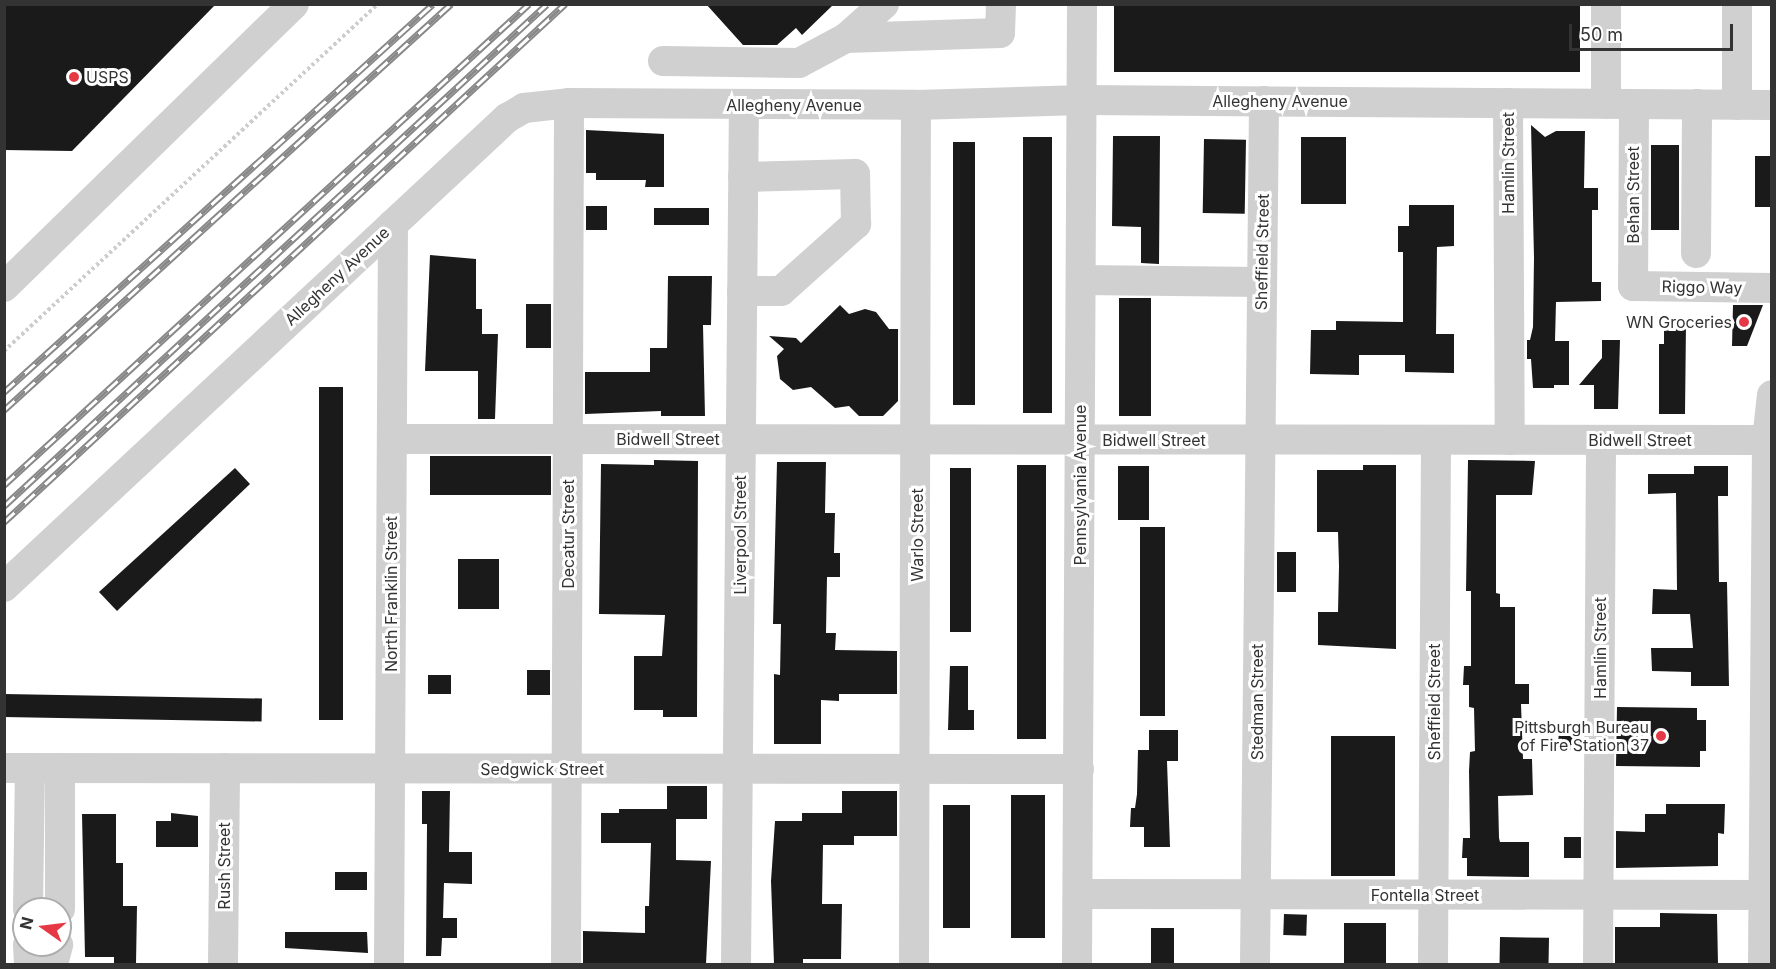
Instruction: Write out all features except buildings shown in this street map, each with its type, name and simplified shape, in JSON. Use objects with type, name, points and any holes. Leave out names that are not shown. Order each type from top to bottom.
[{"type":"street","points":[[4,287],[294,4]]},
{"type":"street","points":[[663,61],[799,63],[846,38],[884,4]]},
{"type":"street","points":[[846,38],[1000,33],[1001,4]]},
{"type":"street","name":"Pennsylvania Avenue","points":[[1077,964],[1082,4]]},
{"type":"street","name":"Behan Street","points":[[1606,4],[1620,104],[1633,286]]},
{"type":"street","points":[[1737,4],[1737,105]]},
{"type":"street","name":"Allegheny Avenue","points":[[4,587],[507,118],[524,108],[569,103],[916,105],[1082,100],[1772,105]]},
{"type":"street","name":"Sheffield Street","points":[[1259,440],[1264,101]]},
{"type":"street","name":"Decatur Street","points":[[566,964],[569,103]]},
{"type":"street","name":"Hamlin Street","points":[[1508,103],[1510,440]]},
{"type":"street","points":[[1696,253],[1697,104]]},
{"type":"street","name":"Liverpool Street","points":[[736,964],[744,105]]},
{"type":"street","name":"Warlo Street","points":[[914,964],[918,440],[916,105]]},
{"type":"street","points":[[742,291],[781,291],[856,224],[855,174],[743,177]]},
{"type":"street","name":"North Franklin Street","points":[[389,964],[393,224]]},
{"type":"street","points":[[1081,280],[1262,282]]},
{"type":"street","name":"Riggo Way","points":[[1633,286],[1772,288]]},
{"type":"street","points":[[1762,964],[1767,895],[1769,440],[1772,395]]},
{"type":"street","name":"Bidwell Street","points":[[392,439],[1769,440]]},
{"type":"street","name":"Stedman Street","points":[[1256,964],[1259,440]]},
{"type":"street","name":"Sheffield Street","points":[[1433,964],[1436,440]]},
{"type":"street","name":"Hamlin Street","points":[[1598,964],[1601,440]]},
{"type":"street","points":[[17,768],[27,897]]},
{"type":"street","name":"Sedgwick Street","points":[[17,768],[1078,770]]},
{"type":"street","points":[[60,768],[60,897]]},
{"type":"street","name":"Rush Street","points":[[223,964],[225,768]]},
{"type":"street","name":"Fontella Street","points":[[1078,894],[1767,895]]},
{"type":"path","points":[[4,351],[378,4]]},
{"type":"railway","points":[[4,392],[433,4]]},
{"type":"railway","points":[[4,410],[451,4]]},
{"type":"railway","points":[[4,485],[529,4]]},
{"type":"railway","points":[[4,506],[547,4]]},
{"type":"railway","points":[[4,522],[565,4]]},
{"type":"place","name":"USPS","points":[[74,77]]},
{"type":"place","name":"WN Groceries","points":[[1744,322]]},
{"type":"place","name":"Pittsburgh Bureau of Fire Station 37","points":[[1661,736]]}]
